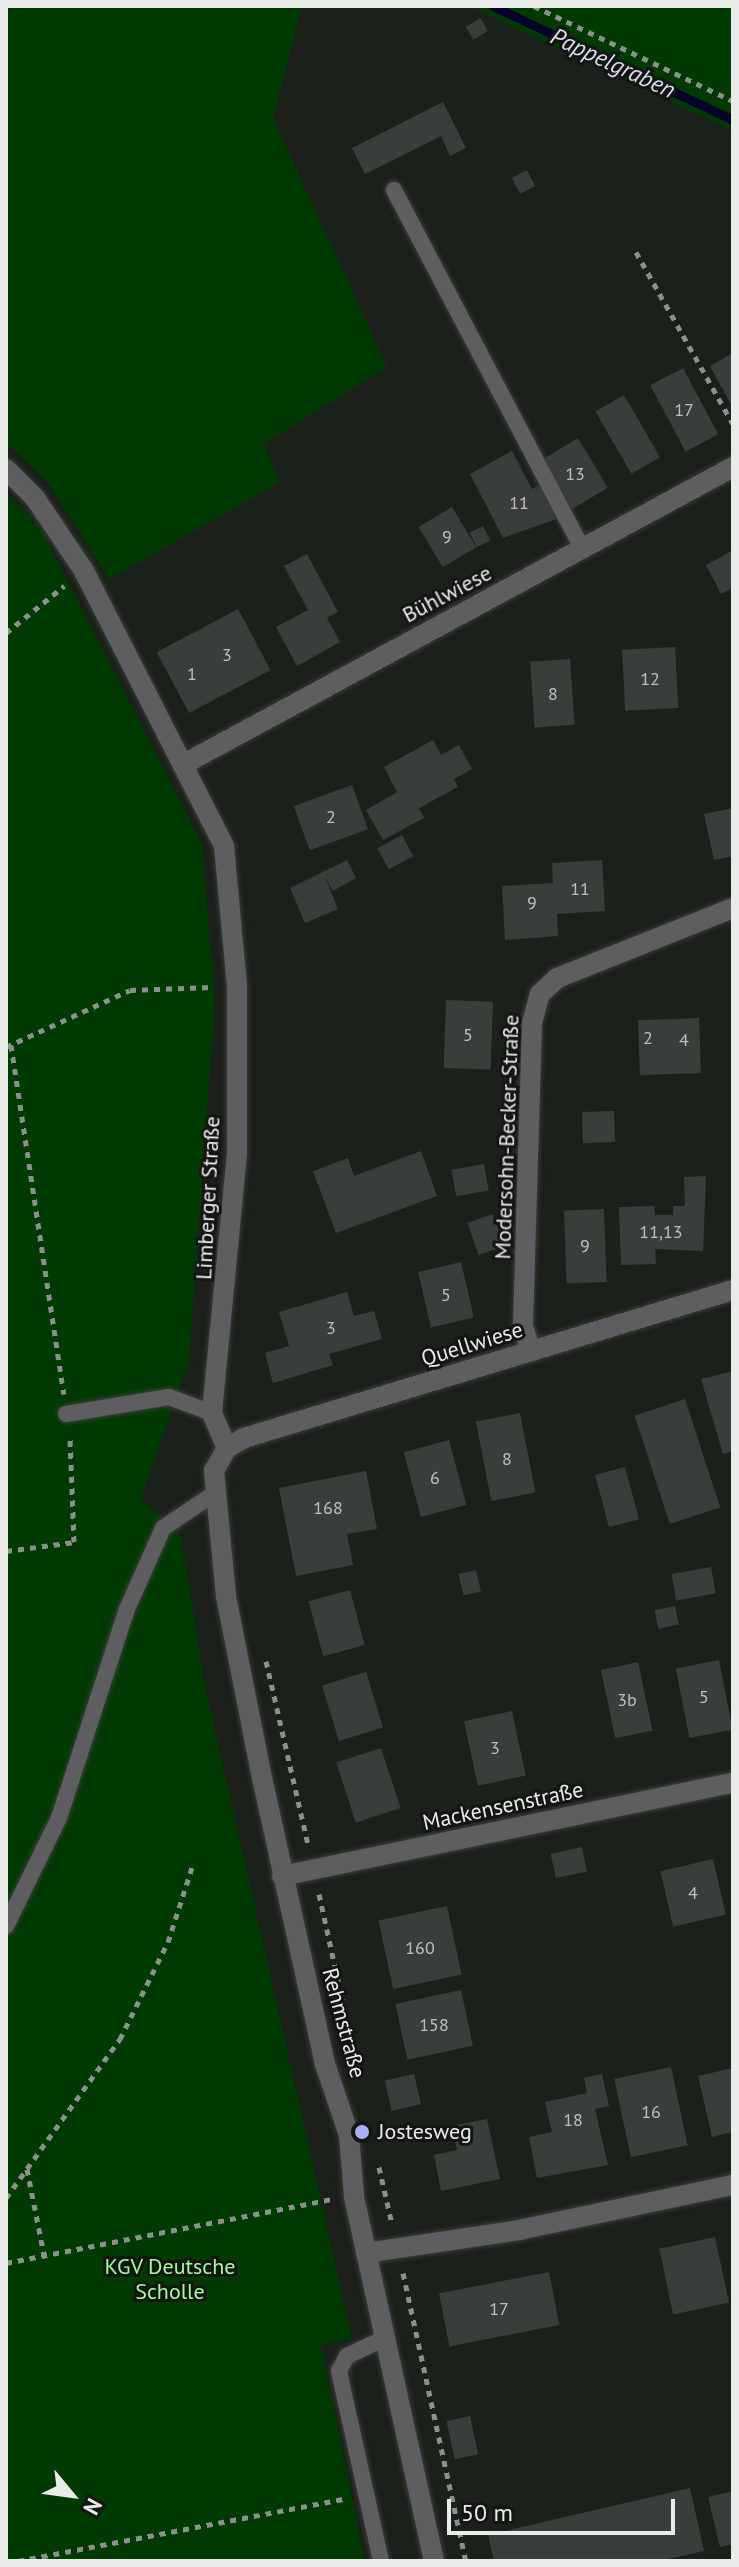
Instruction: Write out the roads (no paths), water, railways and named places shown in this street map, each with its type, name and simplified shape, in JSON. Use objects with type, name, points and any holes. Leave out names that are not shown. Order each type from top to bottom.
[{"type":"street","name":"Bühlwiese","points":[[184,764],[733,467]]},
{"type":"street","name":"Limberger Straße","points":[[6,469],[35,498],[84,571],[224,846],[237,987],[237,1153],[212,1413],[227,1448]]},
{"type":"street","name":"Modersohn-Becker-Straße","points":[[531,1351],[524,1294],[532,1023],[540,994],[557,978],[733,908]]},
{"type":"street","name":"Quellwiese","points":[[227,1448],[260,1432],[733,1290]]},
{"type":"street","points":[[212,1495],[214,1471],[227,1448]]},
{"type":"street","name":"Rehmstraße","points":[[212,1495],[282,1876],[325,2064],[349,2135],[354,2196],[434,2561]]},
{"type":"street","name":"Mackensenstraße","points":[[282,1876],[733,1783]]},
{"type":"street","points":[[366,2253],[519,2230],[733,2185]]},
{"type":"lane","points":[[394,190],[582,548]]},
{"type":"lane","points":[[66,1414],[169,1397],[212,1413]]},
{"type":"lane","points":[[6,1926],[59,1818],[127,1609],[163,1528],[212,1495]]},
{"type":"lane","points":[[381,2561],[339,2371],[347,2356],[385,2338]]},
{"type":"waterway","name":"Pappelgraben","points":[[493,6],[733,120]]},
{"type":"place","name":"Jostesweg","points":[[362,2132]]},
{"type":"park label","name":"KGV Deutsche Scholle","points":[[170,2278]]}]
